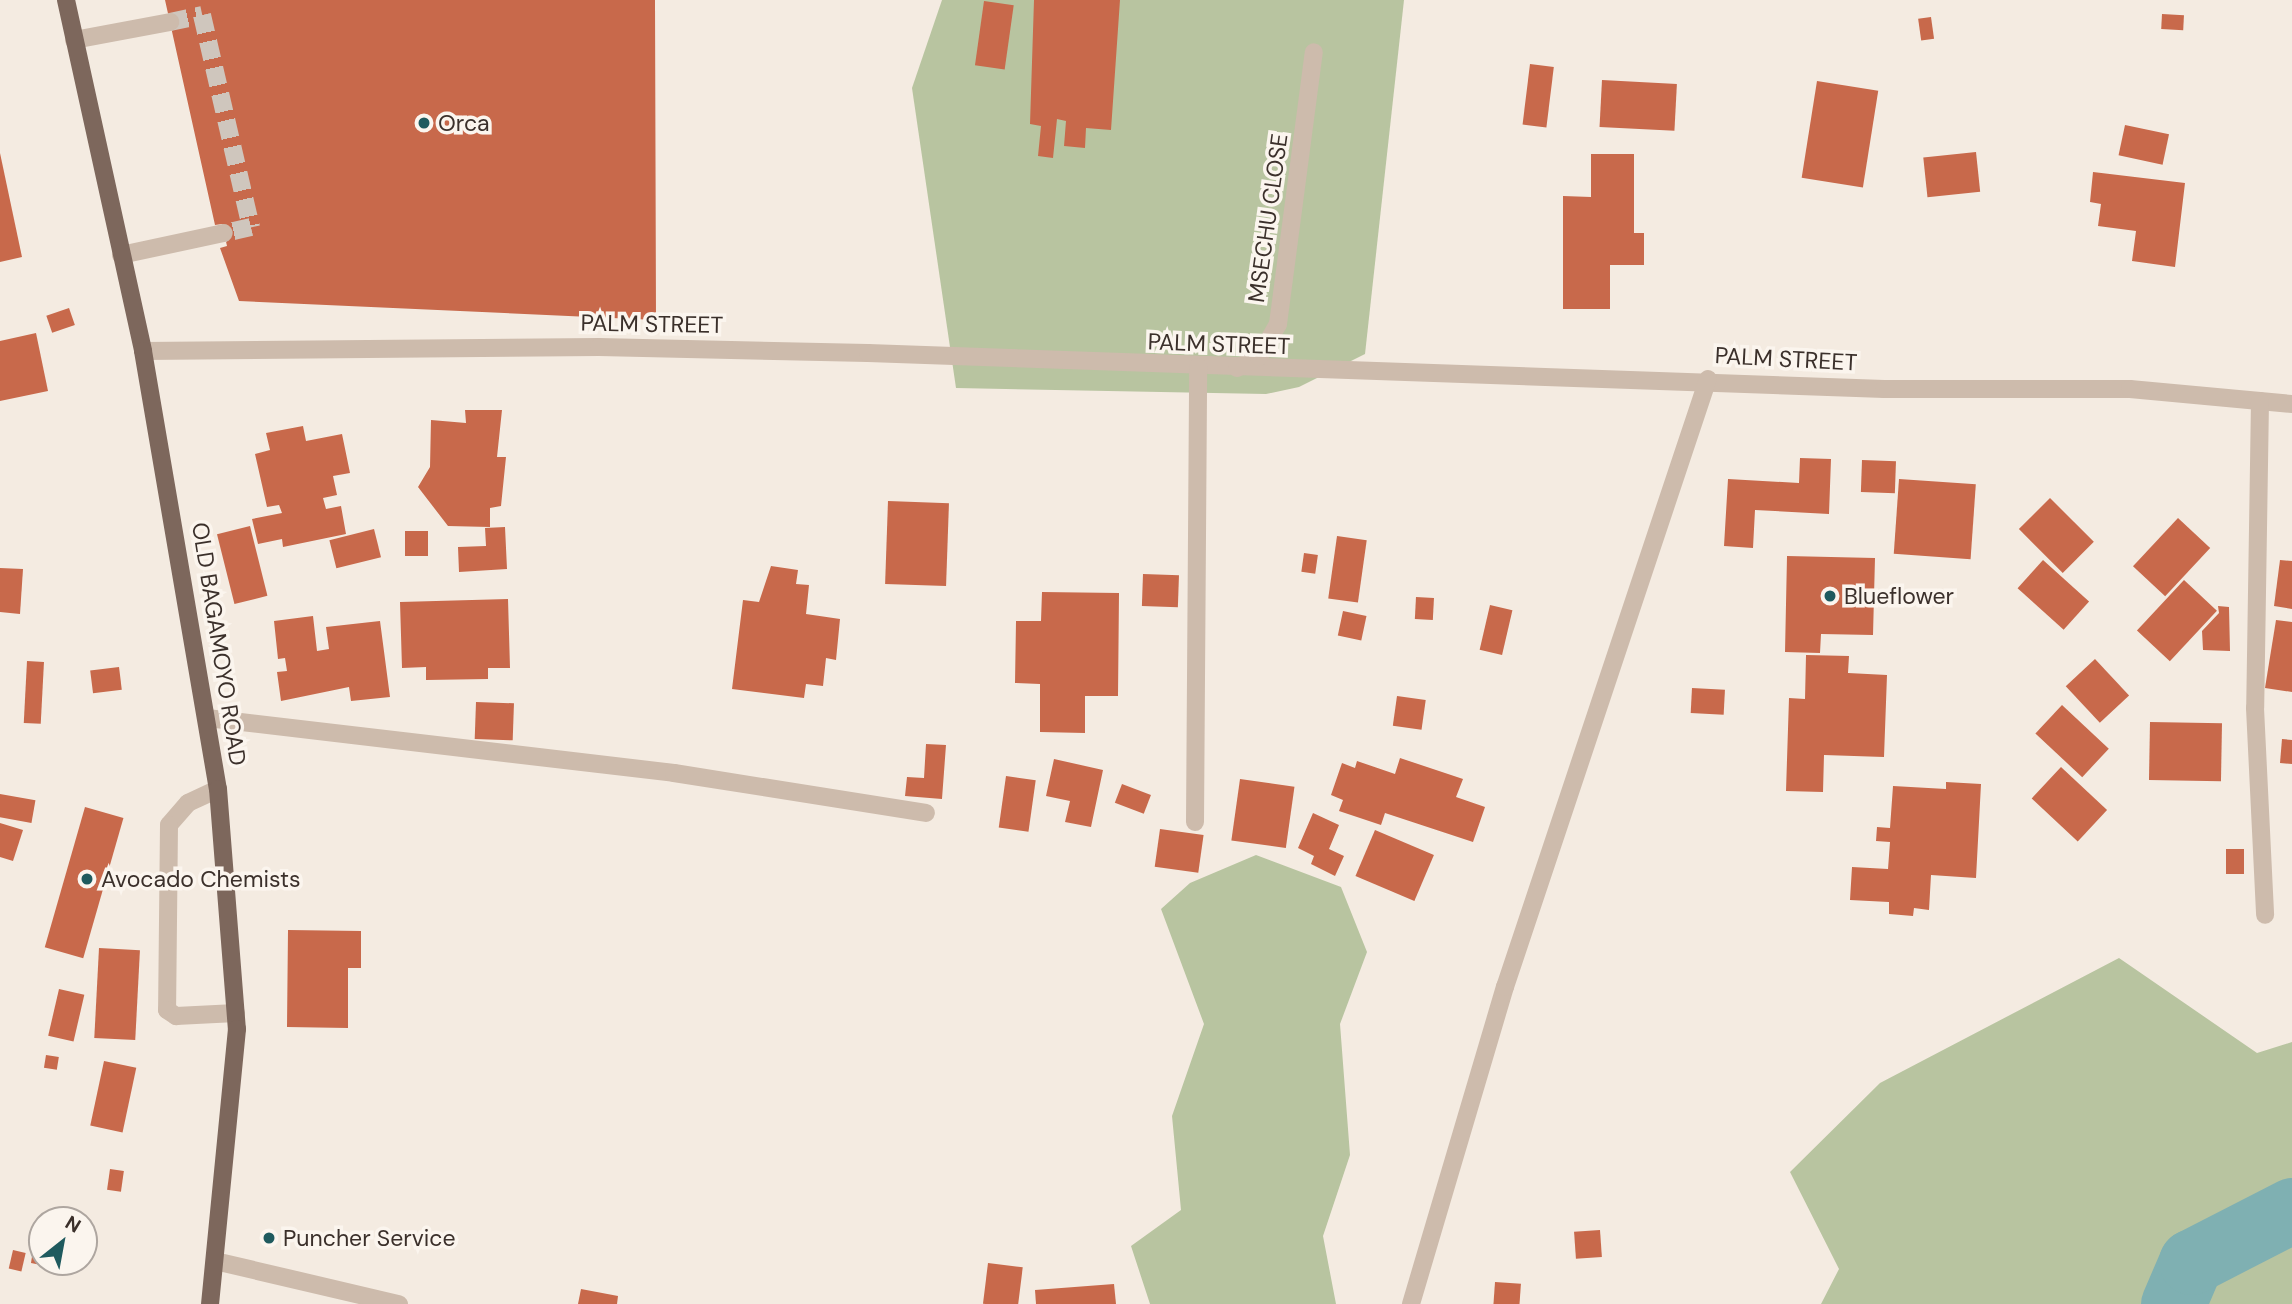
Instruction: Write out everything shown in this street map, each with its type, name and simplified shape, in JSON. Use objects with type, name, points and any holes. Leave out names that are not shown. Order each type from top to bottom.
[{"type":"main road","name":"OLD BAGAMOYO ROAD","points":[[66,0],[143,351],[218,789],[236,1013],[210,1304]]},
{"type":"street","points":[[74,40],[170,22]]},
{"type":"street","name":"MSECHU CLOSE","points":[[1234,370],[1259,358],[1278,324],[1314,52]]},
{"type":"street","points":[[121,255],[224,233]]},
{"type":"street","name":"PALM STREET","points":[[143,351],[599,347],[1234,370],[1708,379],[1884,389],[2130,389],[2292,404]]},
{"type":"street","points":[[1195,822],[1198,367]]},
{"type":"street","points":[[1411,1304],[1509,975],[1708,379]]},
{"type":"street","points":[[2260,401],[2255,708],[2265,915]]},
{"type":"street","points":[[207,718],[674,773],[926,813]]},
{"type":"street","points":[[218,789],[188,803],[169,825],[167,1010],[176,1016],[236,1013]]},
{"type":"street","points":[[215,1261],[399,1304]]},
{"type":"green space","points":[[942,0],[1404,0],[1365,354],[1299,387],[1266,394],[956,388],[912,88]]},
{"type":"green space","points":[[1256,855],[1341,887],[1367,952],[1340,1024],[1350,1155],[1323,1236],[1336,1304],[1150,1304],[1131,1246],[1181,1210],[1172,1116],[1204,1024],[1161,909],[1190,883]]},
{"type":"green space","points":[[2119,958],[2257,1053],[2292,1042],[2292,1304],[1821,1304],[1839,1269],[1790,1172],[1880,1083]]},
{"type":"building","name":"Orca","points":[[165,0],[655,0],[656,320],[239,301],[220,248],[227,246],[222,224],[215,225]]},
{"type":"building","points":[[1034,0],[1120,0],[1111,130],[1086,128],[1085,148],[1064,146],[1066,121],[1057,119],[1053,158],[1038,156],[1041,126],[1030,124]]},
{"type":"building","points":[[984,1],[1014,5],[1005,70],[975,65]]},
{"type":"building","points":[[2162,14],[2184,15],[2183,30],[2161,29]]},
{"type":"building","points":[[1931,17],[1934,39],[1921,41],[1918,19]]},
{"type":"building","points":[[1530,64],[1554,67],[1546,127],[1523,125]]},
{"type":"building","points":[[1602,80],[1677,84],[1674,131],[1600,127]]},
{"type":"building","points":[[1817,81],[1878,91],[1863,187],[1802,178]]},
{"type":"building","points":[[2125,125],[2169,134],[2163,165],[2119,155]]},
{"type":"building","points":[[1976,152],[1980,192],[1927,197],[1923,158]]},
{"type":"building","points":[[0,153],[22,257],[0,262]]},
{"type":"building","points":[[1591,154],[1634,154],[1634,233],[1644,233],[1644,265],[1610,265],[1610,309],[1563,309],[1563,196],[1591,197]]},
{"type":"building","points":[[2093,172],[2185,183],[2175,267],[2132,261],[2136,231],[2098,226],[2101,204],[2090,202]]},
{"type":"building","points":[[69,308],[75,325],[52,333],[46,316]]},
{"type":"building","points":[[36,333],[48,391],[0,401],[0,341]]},
{"type":"building","points":[[465,410],[502,410],[497,457],[506,457],[501,506],[490,508],[490,527],[448,526],[418,487],[430,467],[431,420],[466,423]]},
{"type":"building","points":[[303,426],[306,441],[342,434],[350,473],[333,476],[337,495],[323,498],[326,509],[341,506],[346,534],[283,547],[282,539],[258,544],[252,519],[282,513],[279,505],[267,507],[255,454],[270,450],[266,433]]},
{"type":"building","points":[[1800,458],[1831,459],[1829,514],[1755,510],[1753,548],[1724,546],[1728,479],[1799,483]]},
{"type":"building","points":[[1862,460],[1896,461],[1895,493],[1861,492]]},
{"type":"building","points":[[1899,479],[1976,484],[1971,559],[1894,554]]},
{"type":"building","points":[[2050,498],[2094,542],[2063,573],[2019,529]]},
{"type":"building","points":[[888,501],[949,503],[946,586],[885,584]]},
{"type":"building","points":[[2178,518],[2210,548],[2165,596],[2133,566]]},
{"type":"building","points":[[250,526],[267,596],[234,604],[217,534]]},
{"type":"building","points":[[505,527],[507,569],[459,572],[458,547],[486,546],[485,528]]},
{"type":"building","points":[[374,529],[381,557],[336,568],[329,540]]},
{"type":"building","points":[[405,531],[428,531],[428,556],[405,556]]},
{"type":"building","points":[[1337,536],[1367,540],[1358,603],[1328,598]]},
{"type":"building","points":[[1304,553],[1318,555],[1315,574],[1301,572]]},
{"type":"building","name":"Blueflower","points":[[1787,556],[1875,558],[1873,635],[1821,634],[1820,653],[1785,652]]},
{"type":"building","points":[[2043,560],[2089,601],[2064,630],[2018,588]]},
{"type":"building","points":[[2280,560],[2292,561],[2292,609],[2274,606]]},
{"type":"building","points":[[771,566],[798,570],[796,584],[809,585],[806,614],[840,619],[836,660],[826,658],[823,686],[806,684],[804,698],[732,689],[743,600],[759,602]]},
{"type":"building","points":[[0,568],[23,569],[20,614],[0,612]]},
{"type":"building","points":[[1143,574],[1179,575],[1178,607],[1142,606]]},
{"type":"building","points":[[2184,580],[2217,611],[2170,661],[2137,630]]},
{"type":"building","points":[[1042,592],[1119,593],[1118,696],[1085,696],[1085,733],[1040,732],[1040,684],[1015,683],[1016,621],[1041,621]]},
{"type":"building","points":[[1416,597],[1434,598],[1433,620],[1415,619]]},
{"type":"building","points":[[508,599],[510,668],[488,668],[488,679],[426,680],[426,667],[402,668],[400,602]]},
{"type":"building","points":[[1490,605],[1512,610],[1502,655],[1480,650]]},
{"type":"building","points":[[2218,606],[2229,607],[2230,651],[2203,650],[2202,631],[2219,613]]},
{"type":"building","points":[[1343,611],[1366,616],[1361,640],[1338,635]]},
{"type":"building","points":[[313,616],[317,651],[329,649],[326,627],[380,621],[390,697],[351,701],[349,687],[281,701],[277,672],[287,671],[285,658],[278,659],[274,621]]},
{"type":"building","points":[[2276,620],[2292,622],[2292,692],[2265,688]]},
{"type":"building","points":[[1806,655],[1849,656],[1848,673],[1887,675],[1884,757],[1824,755],[1823,792],[1786,791],[1789,698],[1805,699]]},
{"type":"building","points":[[2095,659],[2129,696],[2100,723],[2066,686]]},
{"type":"building","points":[[27,661],[44,662],[41,724],[24,723]]},
{"type":"building","points":[[119,667],[122,690],[93,693],[90,671]]},
{"type":"building","points":[[1692,688],[1725,690],[1724,715],[1691,713]]},
{"type":"building","points":[[1397,696],[1426,700],[1422,730],[1393,726]]},
{"type":"building","points":[[476,702],[514,703],[513,740],[475,739]]},
{"type":"building","points":[[2062,705],[2109,749],[2082,777],[2035,734]]},
{"type":"building","points":[[2150,722],[2222,723],[2221,781],[2149,780]]},
{"type":"building","points":[[2282,739],[2292,740],[2292,764],[2280,763]]},
{"type":"building","points":[[926,744],[946,745],[942,799],[905,796],[907,777],[924,778]]},
{"type":"building","points":[[1400,758],[1463,779],[1456,797],[1485,807],[1473,842],[1385,813],[1381,825],[1339,811],[1343,800],[1331,795],[1342,763],[1355,768],[1357,761],[1395,774]]},
{"type":"building","points":[[1054,759],[1103,770],[1091,827],[1065,822],[1070,801],[1046,796]]},
{"type":"building","points":[[2061,767],[2107,810],[2078,841],[2032,798]]},
{"type":"building","points":[[1006,776],[1036,780],[1028,832],[999,827]]},
{"type":"building","points":[[1240,779],[1294,787],[1286,848],[1231,840]]},
{"type":"building","points":[[1946,782],[1981,784],[1976,878],[1931,875],[1929,910],[1914,908],[1913,916],[1889,914],[1889,902],[1850,900],[1852,867],[1888,869],[1890,842],[1876,841],[1877,827],[1890,828],[1893,786],[1946,789]]},
{"type":"building","points":[[1122,784],[1151,795],[1144,814],[1115,803]]},
{"type":"building","points":[[0,794],[35,800],[31,823],[0,817]]},
{"type":"building","points":[[85,807],[123,818],[83,958],[45,947]]},
{"type":"building","points":[[1313,813],[1339,825],[1329,849],[1344,856],[1335,876],[1311,864],[1314,856],[1298,848]]},
{"type":"building","points":[[0,823],[23,830],[13,861],[0,857]]},
{"type":"building","points":[[1160,829],[1204,835],[1198,873],[1155,867]]},
{"type":"building","points":[[1375,830],[1434,855],[1414,901],[1355,876]]},
{"type":"building","points":[[2226,849],[2244,849],[2244,874],[2226,874]]},
{"type":"building","points":[[288,930],[361,931],[361,968],[348,968],[348,1028],[287,1027]]},
{"type":"building","points":[[99,948],[140,950],[135,1040],[94,1038]]},
{"type":"building","points":[[59,989],[84,995],[74,1042],[48,1036]]},
{"type":"building","points":[[46,1055],[59,1057],[57,1070],[44,1068]]},
{"type":"building","points":[[104,1061],[136,1068],[123,1132],[90,1126]]},
{"type":"building","points":[[110,1169],[124,1171],[121,1192],[107,1190]]},
{"type":"building","points":[[1600,1230],[1602,1257],[1576,1259],[1574,1232]]},
{"type":"building","points":[[13,1250],[26,1253],[21,1271],[9,1269]]},
{"type":"building","points":[[988,1263],[1023,1267],[1018,1304],[983,1304]]},
{"type":"building","points":[[1495,1282],[1521,1284],[1520,1304],[1493,1304]]},
{"type":"building","points":[[1114,1284],[1116,1304],[1036,1304],[1035,1290]]},
{"type":"building","points":[[581,1289],[618,1296],[617,1304],[578,1304]]},
{"type":"waterway","points":[[2173,1304],[2191,1262],[2292,1210]]},
{"type":"tunnel","points":[[170,22],[202,15],[251,227],[224,233]]},
{"type":"place","name":"Orca","points":[[424,123]]},
{"type":"place","name":"Blueflower","points":[[1830,596]]},
{"type":"place","name":"Avocado Chemists","points":[[87,879]]},
{"type":"place","name":"Puncher Service","points":[[269,1238]]}]
